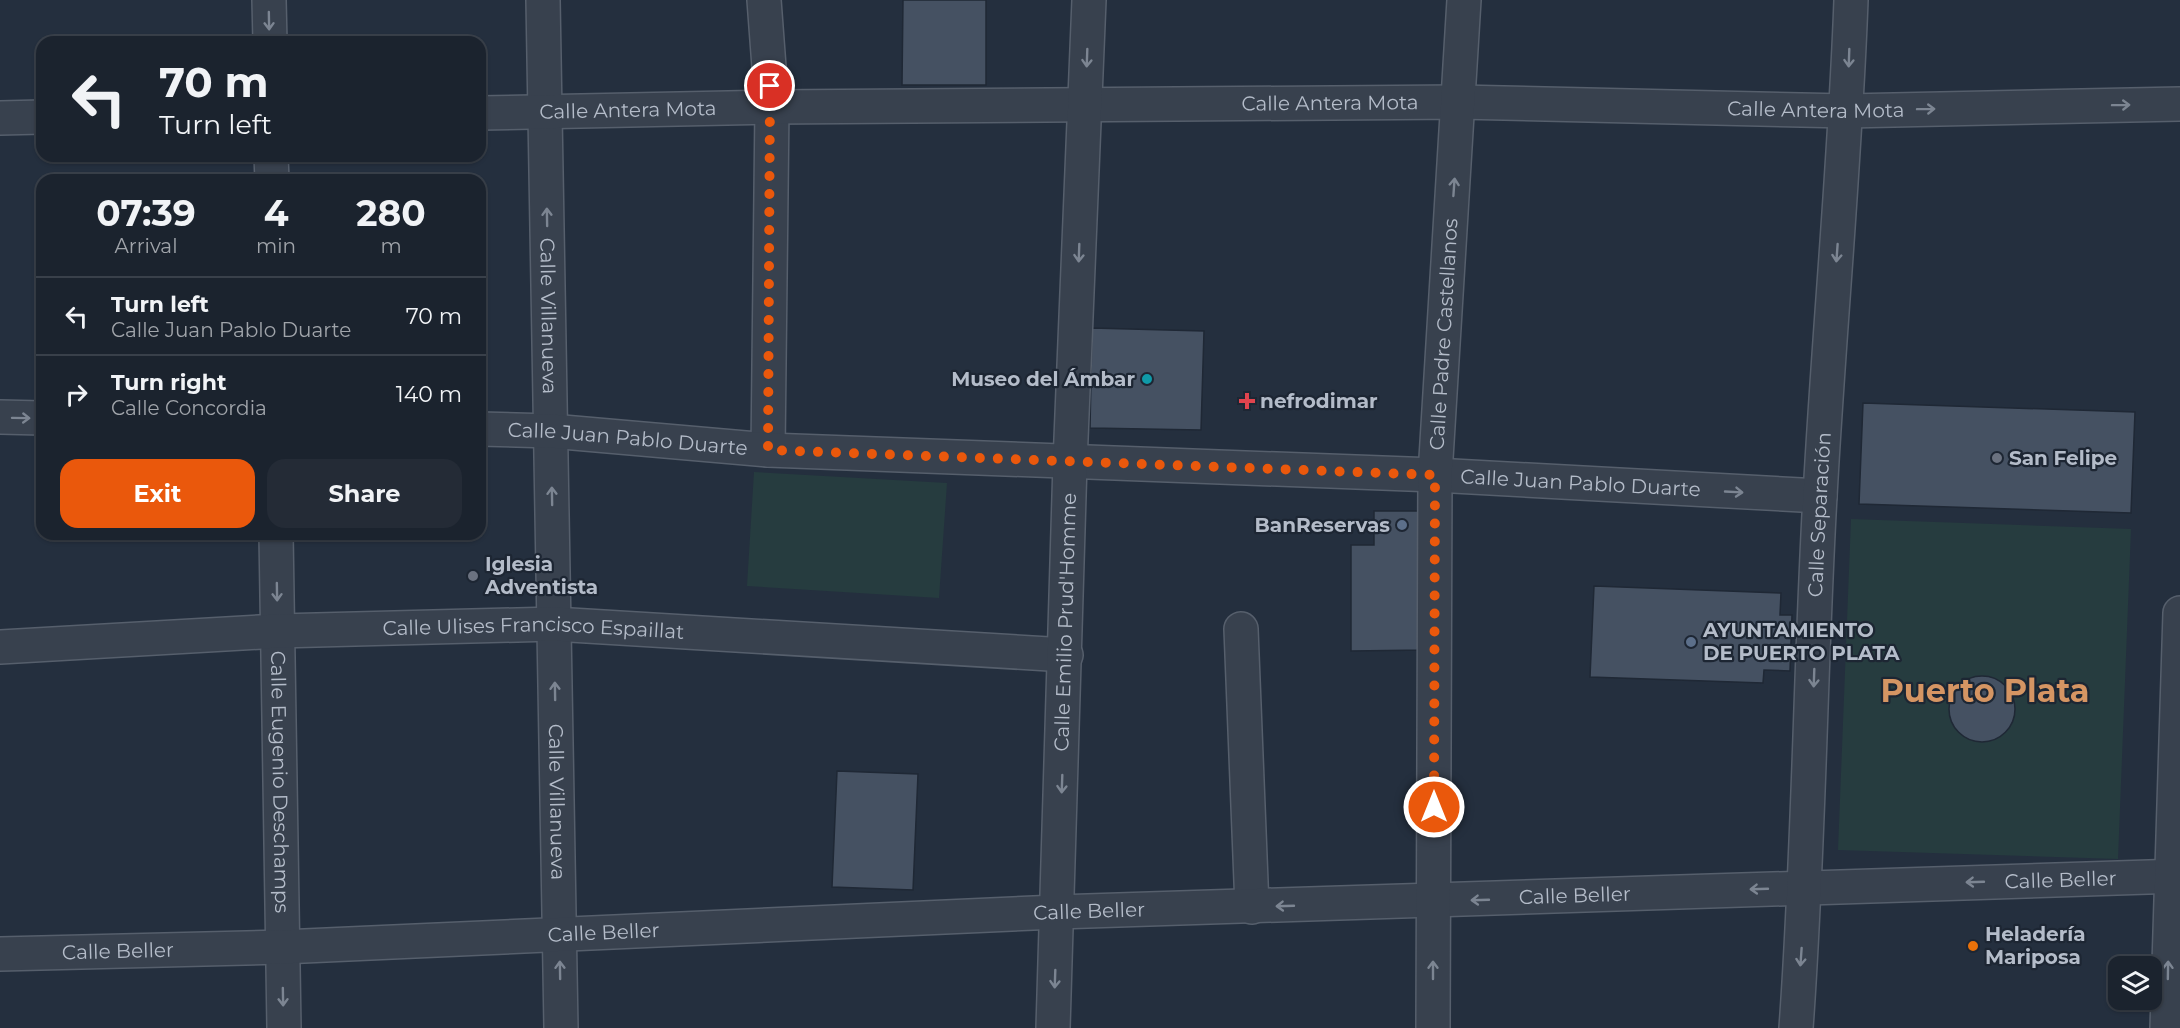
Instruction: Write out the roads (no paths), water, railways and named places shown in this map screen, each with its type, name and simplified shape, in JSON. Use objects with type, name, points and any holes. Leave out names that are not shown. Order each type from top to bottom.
[{"type":"street","points":[[269,0],[270,36]]},
{"type":"street","name":"Calle Villanueva","points":[[543,0],[561,1028]]},
{"type":"street","points":[[764,0],[771,107],[768,450]]},
{"type":"street","name":"Calle Emilio Prud'Homme","points":[[1053,1028],[1070,463],[1089,0]]},
{"type":"street","name":"Calle Padre Castellanos","points":[[1432,1028],[1435,475],[1460,102],[1464,0]]},
{"type":"street","name":"Calle Separación","points":[[1796,1028],[1806,887],[1820,496],[1847,111],[1851,0]]},
{"type":"street","name":"Calle Antera Mota","points":[[486,113],[771,107],[1460,102],[1847,111],[2180,104]]},
{"type":"street","points":[[0,118],[36,117]]},
{"type":"street","points":[[0,417],[36,418]]},
{"type":"street","name":"Calle Juan Pablo Duarte","points":[[486,429],[551,431],[768,450],[1435,475],[1820,496]]},
{"type":"street","name":"Calle Eugenio Deschamps","points":[[276,540],[284,1028]]},
{"type":"street","points":[[2167,1028],[2175,877],[2180,614]]},
{"type":"street","name":"Calle Ulises Francisco Espaillat","points":[[0,647],[278,631],[554,624],[1066,655]]},
{"type":"street","points":[[1241,629],[1252,907]]},
{"type":"street","name":"Calle Beller","points":[[0,954],[282,947],[1057,912],[1434,902],[1806,887],[2175,877]]},
{"type":"place","name":"Museo del Ámbar","points":[[1147,379]]},
{"type":"place","name":"nefrodimar","points":[[1247,401]]},
{"type":"place","name":"San Felipe","points":[[1997,458]]},
{"type":"place","name":"BanReservas","points":[[1402,525]]},
{"type":"place","name":"Iglesia Adventista","points":[[473,576]]},
{"type":"place","name":"AYUNTAMIENTO DE PUERTO PLATA","points":[[1691,642]]},
{"type":"place","name":"Heladería Mariposa","points":[[1973,946]]},
{"type":"district","name":"Puerto Plata","points":[[1985,690]]}]
